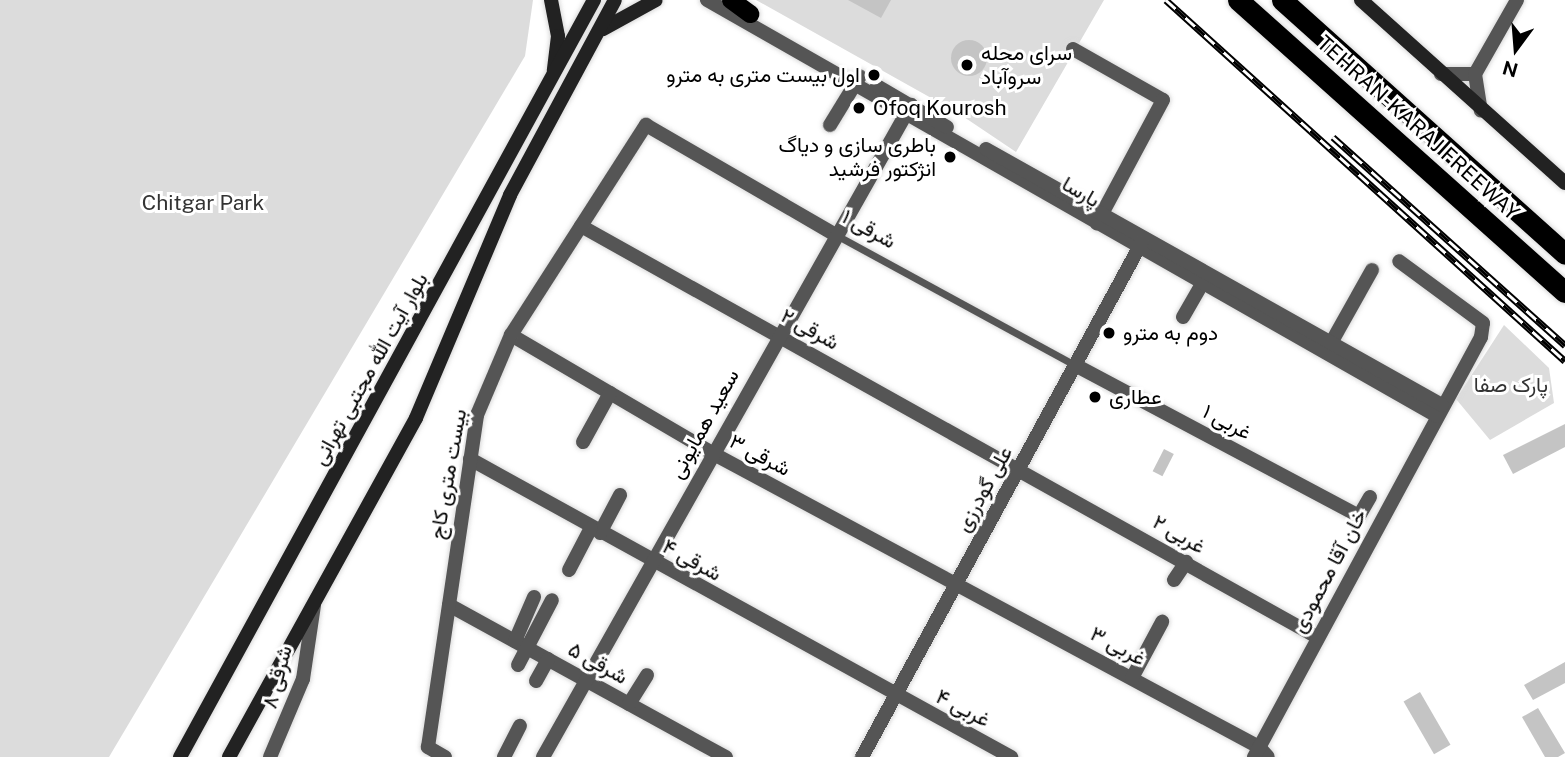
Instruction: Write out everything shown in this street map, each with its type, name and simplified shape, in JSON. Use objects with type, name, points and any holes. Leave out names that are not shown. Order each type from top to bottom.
[{"type":"highway","name":"TEHRAN-KARAJ FREEWAY","points":[[1238,0],[1565,292]]},
{"type":"highway","name":"TEHRAN-KARAJ FREEWAY","points":[[1282,0],[1565,254]]},
{"type":"main road","points":[[551,0],[558,36],[552,79]]},
{"type":"main road","name":"بلوار آیت الله مجتبی تهرانی","points":[[180,757],[594,0]]},
{"type":"main road","points":[[229,757],[416,418],[510,195],[615,0]]},
{"type":"main road","points":[[593,40],[609,23],[656,0]]},
{"type":"main road","points":[[731,0],[750,14]]},
{"type":"main road","points":[[1361,0],[1481,111],[1565,183]]},
{"type":"street","name":"پارسا","points":[[707,0],[858,80]]},
{"type":"street","name":"پارسا","points":[[724,0],[1141,245],[1439,410]]},
{"type":"street","points":[[1481,111],[1475,75],[1517,0]]},
{"type":"street","points":[[1073,49],[1163,100],[1099,220]]},
{"type":"street","points":[[1441,74],[1475,75]]},
{"type":"street","points":[[830,125],[858,80]]},
{"type":"street","name":"سعید همایونی","points":[[543,757],[834,234],[908,109]]},
{"type":"street","name":"۱ شرقی","points":[[646,125],[834,234]]},
{"type":"street","name":"بیست متری کاج","points":[[445,757],[428,747],[477,415],[511,335],[646,125]]},
{"type":"street","name":"۲ شرقی","points":[[582,226],[1019,468]]},
{"type":"street","name":"پارسا","points":[[1141,245],[1202,285],[1328,349]]},
{"type":"street","name":"علی گودرزی","points":[[862,757],[1141,245]]},
{"type":"street","name":"خان آقا محمودی","points":[[1260,754],[1317,637],[1481,337],[1483,323],[1399,261]]},
{"type":"street","points":[[1328,349],[1372,270]]},
{"type":"street","points":[[1183,317],[1202,285]]},
{"type":"street","name":"۳ شرقی","points":[[511,335],[712,453],[956,584]]},
{"type":"street","name":"۱ غربی","points":[[1075,365],[1359,516],[1370,497]]},
{"type":"street","points":[[583,442],[610,393]]},
{"type":"street","name":"۴ شرقی","points":[[470,459],[895,697]]},
{"type":"street","name":"۲ غربی","points":[[1019,468],[1317,637]]},
{"type":"street","points":[[569,570],[620,495]]},
{"type":"street","points":[[1174,580],[1186,562]]},
{"type":"street","name":"۳ غربی","points":[[956,584],[1132,678],[1260,754]]},
{"type":"street","points":[[515,641],[534,597]]},
{"type":"street","points":[[518,665],[530,650],[552,600]]},
{"type":"street","name":"۸ شرقی","points":[[270,757],[303,679],[314,605]]},
{"type":"street","name":"۵ شرقی","points":[[449,605],[726,757]]},
{"type":"street","points":[[1132,678],[1162,622]]},
{"type":"street","points":[[536,681],[548,659]]},
{"type":"street","points":[[629,704],[646,675]]},
{"type":"street","name":"۴ غربی","points":[[895,697],[1011,757]]},
{"type":"street","points":[[505,757],[520,726]]},
{"type":"lane","name":"۱ شرقی","points":[[834,234],[1075,365]]},
{"type":"green space","name":"Chitgar Park","points":[[0,0],[533,0],[525,56],[109,757],[0,757]]},
{"type":"green space","points":[[756,0],[1104,0],[1016,152],[958,113]]},
{"type":"green space","name":"پارک صفا","points":[[1504,325],[1549,368],[1554,403],[1490,440],[1456,399]]},
{"type":"building","points":[[848,0],[891,0],[881,18]]},
{"type":"building","points":[[969,40],[982,45],[987,58],[982,71],[969,76],[956,71],[951,58],[956,45]]},
{"type":"building","points":[[1565,424],[1565,447],[1513,474],[1503,455]]},
{"type":"building","points":[[1164,449],[1174,454],[1162,476],[1153,471]]},
{"type":"building","points":[[1565,662],[1565,683],[1533,700],[1524,685]]},
{"type":"building","points":[[1420,692],[1450,745],[1434,754],[1404,702]]},
{"type":"building","points":[[1538,708],[1565,753],[1558,757],[1545,757],[1522,717]]},
{"type":"railway","points":[[1166,0],[1565,361]]},
{"type":"railway","points":[[1333,137],[1565,345]]},
{"type":"place","name":"سرای محله سروآباد","points":[[967,65]]},
{"type":"place","name":"اول بیست متری به مترو","points":[[874,75]]},
{"type":"place","name":"Ofoq Kourosh","points":[[859,108]]},
{"type":"place","name":"باطری سازی و دیاگ انژکتور فرشید","points":[[950,157]]},
{"type":"place","name":"دوم به مترو","points":[[1109,333]]},
{"type":"place","name":"عطاری","points":[[1095,397]]}]
